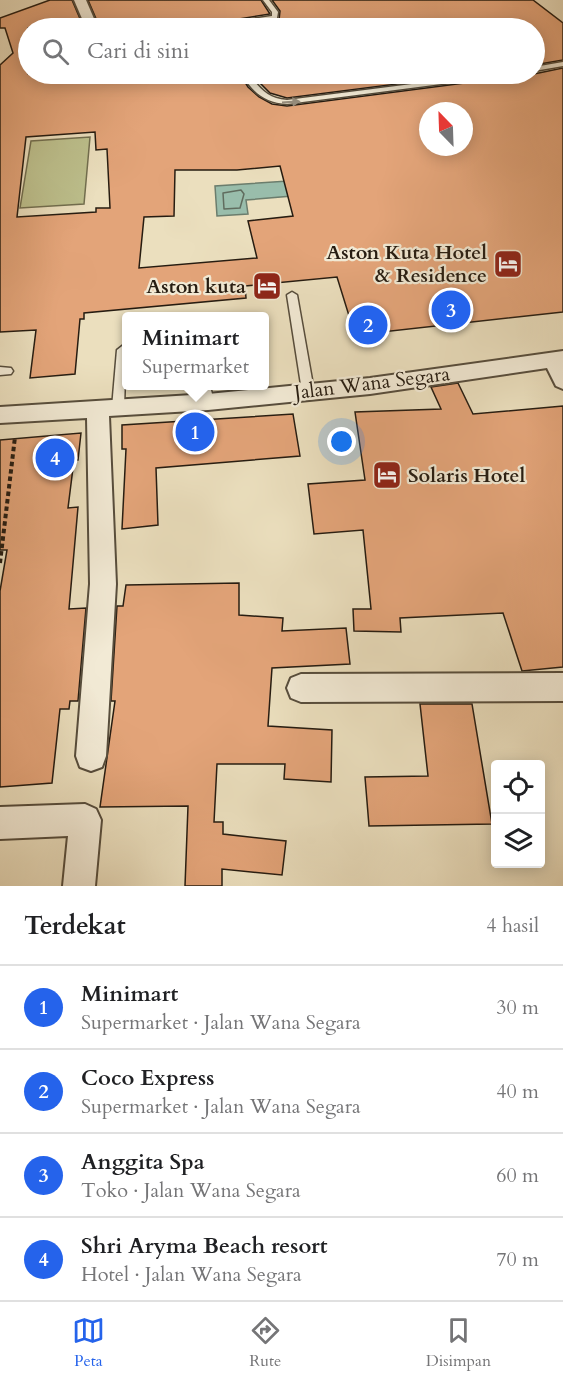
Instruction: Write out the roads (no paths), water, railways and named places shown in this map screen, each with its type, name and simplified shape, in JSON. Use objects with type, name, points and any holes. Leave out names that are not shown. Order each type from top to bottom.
[{"type":"street","points":[[80,0],[88,18]]},
{"type":"street","points":[[559,359],[563,381]]},
{"type":"street","name":"Jalan Wana Segara","points":[[8,421],[207,394],[308,391],[370,386],[559,359]]},
{"type":"street","points":[[91,756],[103,584],[108,408]]},
{"type":"street","points":[[302,688],[563,687]]},
{"type":"street","points":[[0,823],[85,820],[79,886]]},
{"type":"lane","points":[[266,0],[275,12],[275,17],[269,18]]},
{"type":"lane","points":[[545,67],[563,64]]},
{"type":"lane","points":[[253,84],[264,97],[277,102],[422,84]]},
{"type":"lane","points":[[292,295],[308,391]]},
{"type":"lane","points":[[108,408],[122,350]]},
{"type":"water","points":[[288,181],[292,196],[246,200],[248,214],[217,216],[215,186]]},
{"type":"place","name":"Aston Kuta Hotel & Residence","points":[[508,264]]},
{"type":"place","name":"Aston kuta","points":[[267,286]]},
{"type":"place","name":"Anggita Spa","points":[[451,310]]},
{"type":"place","name":"Coco Express","points":[[368,325]]},
{"type":"place","name":"Minimart","points":[[195,432]]},
{"type":"place","name":"Shri Aryma Beach resort","points":[[55,458]]},
{"type":"place","name":"Solaris Hotel","points":[[387,475]]}]
